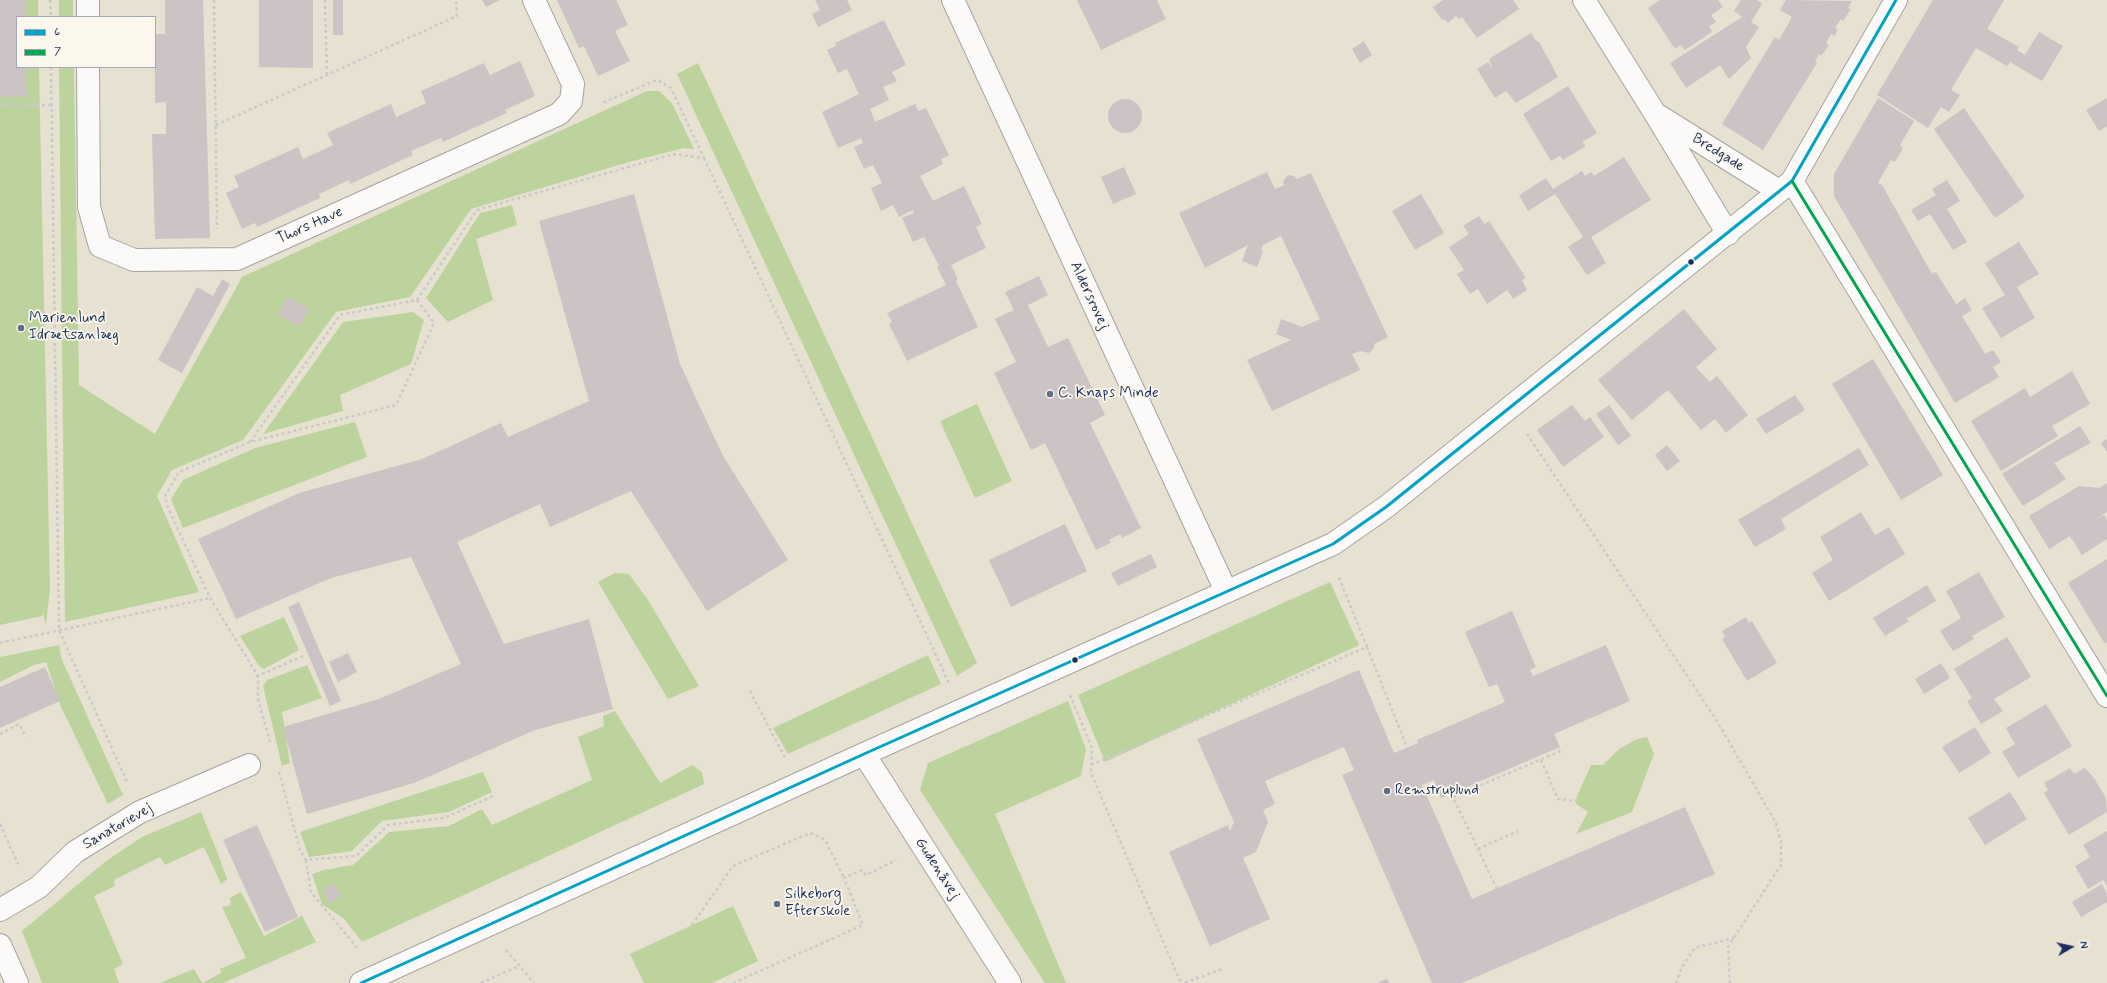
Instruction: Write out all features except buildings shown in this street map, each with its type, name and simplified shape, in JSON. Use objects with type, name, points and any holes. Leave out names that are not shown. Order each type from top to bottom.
[{"type":"street","points":[[88,0],[88,16]]},
{"type":"street","points":[[534,0],[573,84],[571,102]]},
{"type":"street","name":"Aldersrovej","points":[[953,0],[1226,591]]},
{"type":"street","name":"Bredgade","points":[[1584,0],[1728,234]]},
{"type":"street","points":[[369,979],[864,754],[1333,544],[1386,506],[1728,234],[1786,186],[1896,0]]},
{"type":"street","name":"Thors Have","points":[[88,68],[89,207],[100,246],[134,260],[237,259],[559,114],[571,102]]},
{"type":"street","name":"Bredgade","points":[[1656,115],[1786,186]]},
{"type":"street","points":[[1786,186],[2107,696]]},
{"type":"street","name":"Gudenåvej","points":[[864,754],[1010,983]]},
{"type":"street","name":"Sanatorievej","points":[[0,910],[39,887],[75,852],[140,812],[249,765]]},
{"type":"street","points":[[0,945],[17,983]]},
{"type":"path","points":[[50,0],[51,16]]},
{"type":"path","points":[[214,0],[218,259]]},
{"type":"path","points":[[326,0],[327,75]]},
{"type":"path","points":[[216,125],[457,16],[456,0]]},
{"type":"path","points":[[51,68],[59,630],[140,812]]},
{"type":"path","points":[[571,102],[592,107],[657,80],[670,88],[962,710]]},
{"type":"path","points":[[0,105],[52,105]]},
{"type":"path","points":[[250,442],[340,315],[417,300],[477,210],[486,205],[674,154],[704,158]]},
{"type":"path","points":[[271,745],[258,699],[258,676],[210,598],[168,508],[165,496],[179,472],[250,442],[396,405],[434,323],[417,300]]},
{"type":"path","points":[[1510,408],[1717,721],[1776,824],[1781,842],[1781,865],[1728,947],[1730,983]]},
{"type":"path","points":[[1342,583],[1407,747]]},
{"type":"path","points":[[0,643],[210,598]]},
{"type":"path","points":[[1091,765],[1367,647]]},
{"type":"path","points":[[258,676],[305,655]]},
{"type":"path","points":[[1058,667],[1092,748],[1091,773],[1181,983]]},
{"type":"path","points":[[750,691],[799,784]]},
{"type":"path","points":[[0,734],[19,724],[26,737]]},
{"type":"path","points":[[1497,889],[1454,797],[1563,750]]},
{"type":"path","points":[[1541,760],[1558,799],[1576,800]]},
{"type":"path","points":[[277,767],[300,850],[306,860],[311,892],[343,930],[369,979]]},
{"type":"path","points":[[306,860],[356,856],[388,825],[444,818],[493,796]]},
{"type":"path","points":[[0,824],[31,892]]},
{"type":"path","points":[[1478,849],[1518,831]]},
{"type":"path","points":[[692,925],[733,866],[810,833],[826,840],[844,878],[863,925],[732,983]]},
{"type":"path","points":[[844,878],[862,870],[866,875],[923,847]]},
{"type":"path","points":[[490,924],[519,966],[534,983]]},
{"type":"path","points":[[1676,983],[1682,967],[1695,948],[1734,938]]},
{"type":"path","points":[[481,983],[519,966]]},
{"type":"path","points":[[1185,983],[1222,968]]},
{"type":"green space","name":"Marienlund Idrætsanlæg","points":[[0,0],[38,0],[38,16],[16,16],[16,68],[39,68],[50,588],[46,625],[43,613],[42,616],[0,625]]},
{"type":"green space","points":[[59,0],[73,0],[73,16],[59,16]]},
{"type":"green space","points":[[698,63],[977,663],[957,676],[677,74]]},
{"type":"green space","points":[[59,68],[74,68],[79,385],[155,434],[242,277],[647,91],[659,91],[672,103],[694,149],[684,148],[629,162],[471,209],[410,297],[336,312],[243,440],[172,470],[157,496],[199,592],[65,622]]},
{"type":"green space","points":[[512,205],[517,225],[476,239],[493,300],[448,322],[426,298],[480,213]]},
{"type":"green space","points":[[413,312],[424,320],[411,364],[340,395],[343,411],[263,434],[343,322]]},
{"type":"green space","points":[[977,404],[1012,481],[975,498],[940,421]]},
{"type":"green space","points":[[355,422],[367,457],[183,528],[171,499],[183,480],[255,448]]},
{"type":"green space","points":[[615,573],[629,574],[648,600],[699,686],[668,699],[598,582]]},
{"type":"green space","points":[[1330,582],[1359,645],[1105,762],[1078,695]]},
{"type":"green space","points":[[284,617],[299,650],[264,669],[259,666],[240,636]]},
{"type":"green space","points":[[59,645],[62,660],[123,795],[108,804],[61,707],[46,662],[34,665],[0,682],[0,657]]},
{"type":"green space","points":[[928,655],[941,684],[788,754],[773,728]]},
{"type":"green space","points":[[307,665],[322,698],[282,712],[290,763],[282,766],[263,686],[267,680]]},
{"type":"green space","points":[[1068,701],[1086,749],[1081,776],[995,814],[1066,983],[1045,983],[920,790],[928,763]]},
{"type":"green space","points":[[615,711],[660,783],[692,765],[702,772],[704,784],[362,942],[344,919],[322,904],[312,874],[324,870],[353,865],[389,832],[449,826],[482,809],[492,825],[592,780],[578,737],[604,726],[603,716]]},
{"type":"green space","points":[[1647,737],[1654,754],[1632,812],[1576,834],[1588,812],[1576,804],[1577,796],[1591,765],[1603,765],[1619,749],[1637,739]]},
{"type":"green space","points":[[483,772],[492,792],[449,812],[382,821],[352,851],[309,857],[300,832]]},
{"type":"green space","points":[[201,812],[227,879],[221,884],[204,847],[165,865],[160,857],[114,880],[115,886],[94,896],[123,964],[114,969],[119,983],[42,983],[22,931],[106,861],[142,837]]},
{"type":"green space","points":[[241,892],[264,936],[302,916],[316,942],[223,983],[202,983],[221,973],[220,969],[246,958],[222,907],[231,905],[230,898]]},
{"type":"green space","points":[[733,906],[758,961],[712,983],[644,983],[630,954]]},
{"type":"green space","points":[[194,969],[202,983],[160,983]]},
{"type":"transit line","name":"6","points":[[361,983],[864,754],[1333,544],[1386,507],[1792,181],[1896,0]]},
{"type":"transit line","name":"7","points":[[1792,181],[2107,696]]},
{"type":"place","name":"Marienlund Idrætsanlæg","points":[[21,328]]},
{"type":"place","name":"C. Knaps Minde","points":[[1050,394]]},
{"type":"place","name":"Remstruplund","points":[[1387,791]]},
{"type":"place","name":"Silkeborg Efterskole","points":[[777,904]]}]
